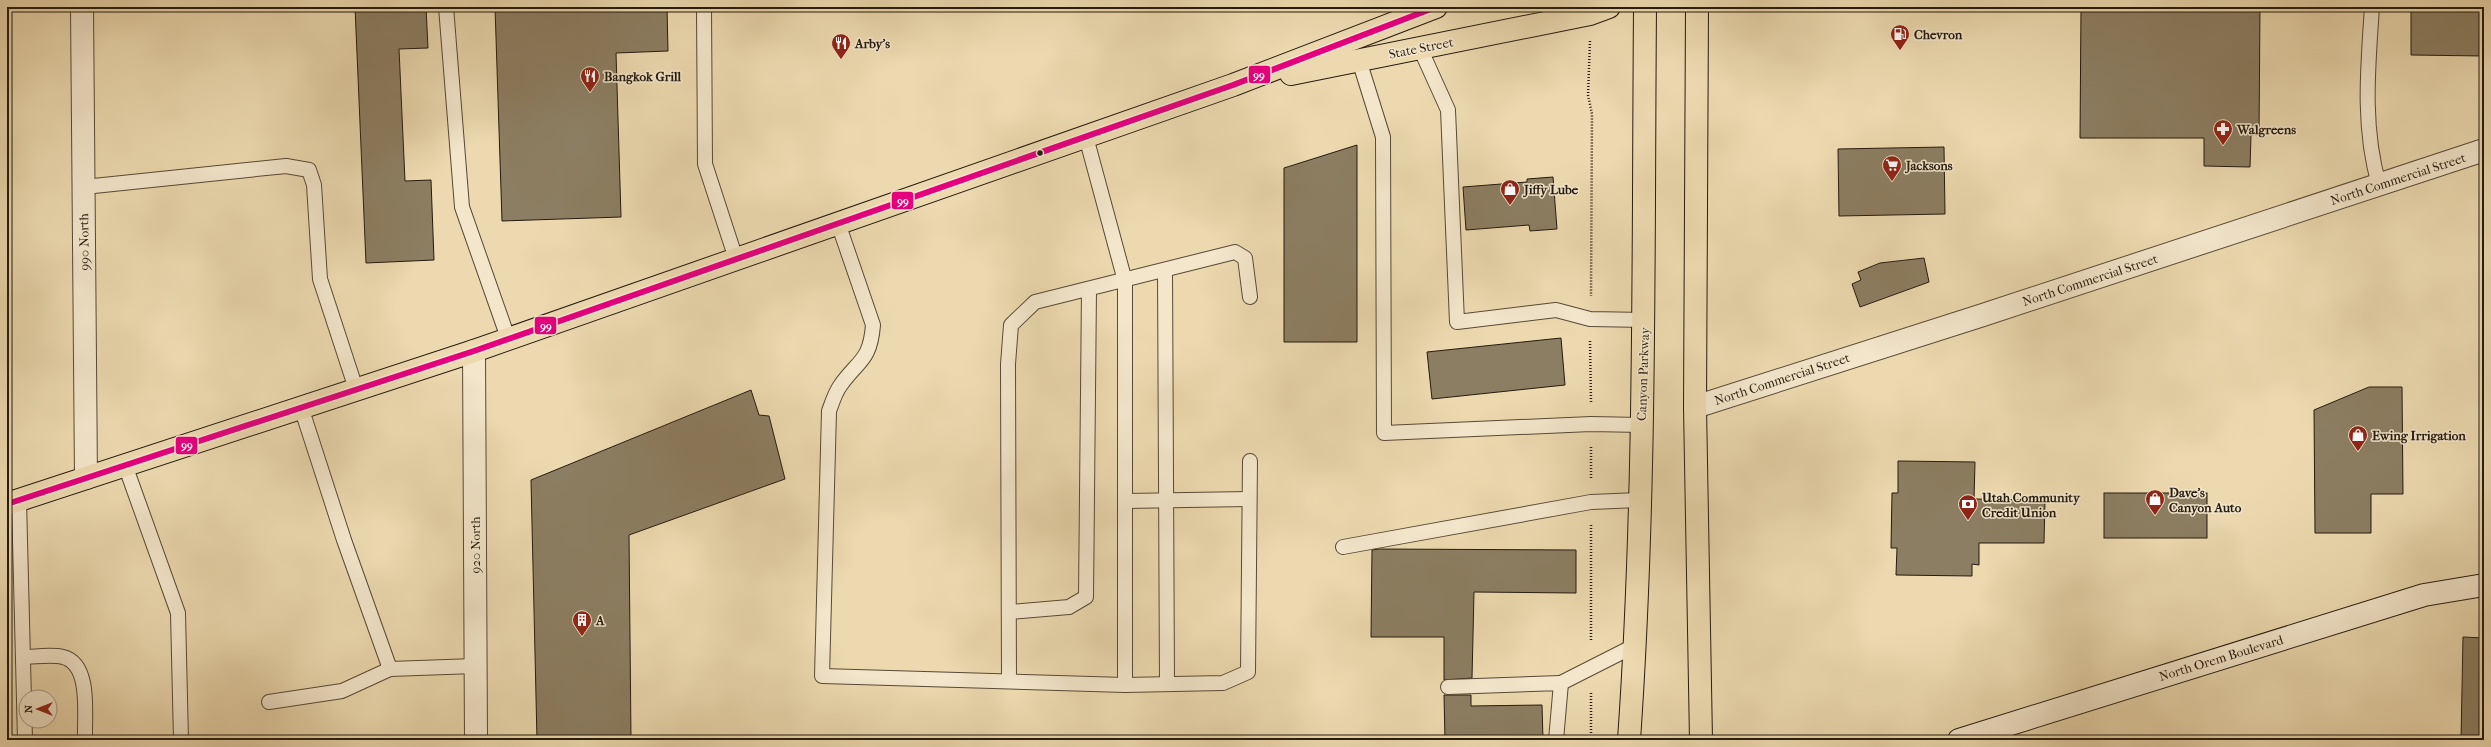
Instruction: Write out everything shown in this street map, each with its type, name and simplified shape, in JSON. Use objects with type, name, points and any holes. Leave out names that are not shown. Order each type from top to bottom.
[{"type":"main road","name":"State Street","points":[[13,502],[474,350],[838,224],[1233,86],[1436,7]]},
{"type":"main road","name":"Canyon Parkway","points":[[1629,740],[1636,645],[1645,320],[1645,7]]},
{"type":"main road","points":[[1697,7],[1695,406],[1702,740]]},
{"type":"main road","name":"State Street","points":[[1233,86],[1600,10]]},
{"type":"street","name":"990 North","points":[[82,7],[86,478]]},
{"type":"street","name":"North Commercial Street","points":[[1695,406],[1983,315],[2484,150]]},
{"type":"street","name":"920 North","points":[[474,350],[476,740]]},
{"type":"street","name":"North Orem Boulevard","points":[[1960,740],[2424,595],[2484,585]]},
{"type":"lane","points":[[446,7],[462,206],[508,338]]},
{"type":"lane","points":[[704,7],[705,164],[736,259]]},
{"type":"lane","points":[[2372,7],[2366,90],[2371,159],[2379,185]]},
{"type":"lane","points":[[1420,48],[1448,110],[1457,322],[1556,310],[1590,319],[1645,320]]},
{"type":"lane","points":[[1359,60],[1383,137],[1384,433],[1591,424],[1641,425]]},
{"type":"lane","points":[[1086,137],[1125,281],[1125,685]]},
{"type":"lane","points":[[84,187],[286,166],[309,170],[314,185],[320,279],[356,389]]},
{"type":"lane","points":[[838,224],[873,325],[872,341],[863,361],[840,386],[829,411],[822,676],[1125,685],[1223,683],[1248,672],[1250,461]]},
{"type":"lane","points":[[1009,681],[1008,364],[1011,325],[1035,302],[1125,281],[1235,252],[1245,258],[1250,297]]},
{"type":"lane","points":[[1165,270],[1168,501],[1167,684]]},
{"type":"lane","points":[[1009,612],[1069,607],[1086,597],[1090,289]]},
{"type":"lane","points":[[301,407],[344,540],[390,669]]},
{"type":"lane","points":[[125,465],[178,613],[181,740]]},
{"type":"lane","points":[[1125,501],[1249,499]]},
{"type":"lane","points":[[1343,547],[1591,502],[1639,500]]},
{"type":"lane","points":[[13,502],[23,657],[25,740]]},
{"type":"lane","points":[[1448,687],[1561,683],[1636,645]]},
{"type":"lane","points":[[23,657],[63,657],[78,666],[84,682],[85,740]]},
{"type":"lane","points":[[269,702],[342,691],[390,669],[475,666]]},
{"type":"lane","points":[[1556,740],[1561,683]]},
{"type":"path","points":[[1588,95],[1600,10]]},
{"type":"building","points":[[355,7],[426,7],[428,48],[399,49],[405,181],[431,180],[434,260],[366,263]]},
{"type":"building","points":[[495,7],[667,7],[668,51],[616,53],[621,217],[502,221]]},
{"type":"building","name":"Walgreens","points":[[2081,7],[2260,7],[2259,135],[2251,135],[2250,167],[2204,166],[2204,138],[2080,138]]},
{"type":"building","points":[[2411,7],[2484,7],[2484,56],[2411,55]]},
{"type":"building","points":[[1357,145],[1357,342],[1284,342],[1284,168]]},
{"type":"building","name":"Jacksons","points":[[1944,147],[1945,214],[1839,216],[1838,149]]},
{"type":"building","name":"Jiffy Lube","points":[[1553,177],[1557,229],[1530,231],[1529,225],[1466,230],[1463,187],[1527,182],[1527,179]]},
{"type":"building","points":[[1924,258],[1929,282],[1860,307],[1852,284],[1861,280],[1858,272],[1880,263]]},
{"type":"building","points":[[1561,338],[1565,385],[1432,399],[1427,352]]},
{"type":"building","name":"Ewing Irrigation","points":[[2369,387],[2402,387],[2403,494],[2371,494],[2371,533],[2315,533],[2314,410]]},
{"type":"building","name":"A","points":[[751,390],[759,415],[769,416],[785,479],[629,535],[631,740],[537,740],[531,480]]},
{"type":"building","name":"Utah Community Credit Union","points":[[1898,461],[1975,462],[1974,499],[2045,500],[2044,543],[1979,543],[1979,565],[1972,564],[1972,576],[1896,575],[1897,548],[1891,548],[1892,493],[1898,493]]},
{"type":"building","name":"Dave's Canyon Auto","points":[[2104,493],[2207,493],[2207,538],[2104,538]]},
{"type":"building","points":[[1372,550],[1576,550],[1576,593],[1474,592],[1472,678],[1444,680],[1444,637],[1371,637]]},
{"type":"building","points":[[2463,637],[2484,638],[2484,740],[2461,740]]},
{"type":"building","points":[[1444,695],[1471,695],[1471,706],[1542,705],[1543,740],[1445,740]]},
{"type":"transit line","name":"99","points":[[7,504],[474,351],[1233,85],[1436,7]]},
{"type":"place","name":"Chevron","points":[[1900,51]]},
{"type":"place","name":"Arby's","points":[[841,60]]},
{"type":"place","name":"Bangkok Grill","points":[[590,93]]},
{"type":"place","name":"Walgreens","points":[[2223,146]]},
{"type":"place","name":"Jacksons","points":[[1892,182]]},
{"type":"place","name":"Jiffy Lube","points":[[1510,206]]},
{"type":"place","name":"Ewing Irrigation","points":[[2358,452]]},
{"type":"place","name":"Dave's Canyon Auto","points":[[2155,516]]},
{"type":"place","name":"Utah Community Credit Union","points":[[1968,521]]},
{"type":"place","name":"A","points":[[582,637]]}]
